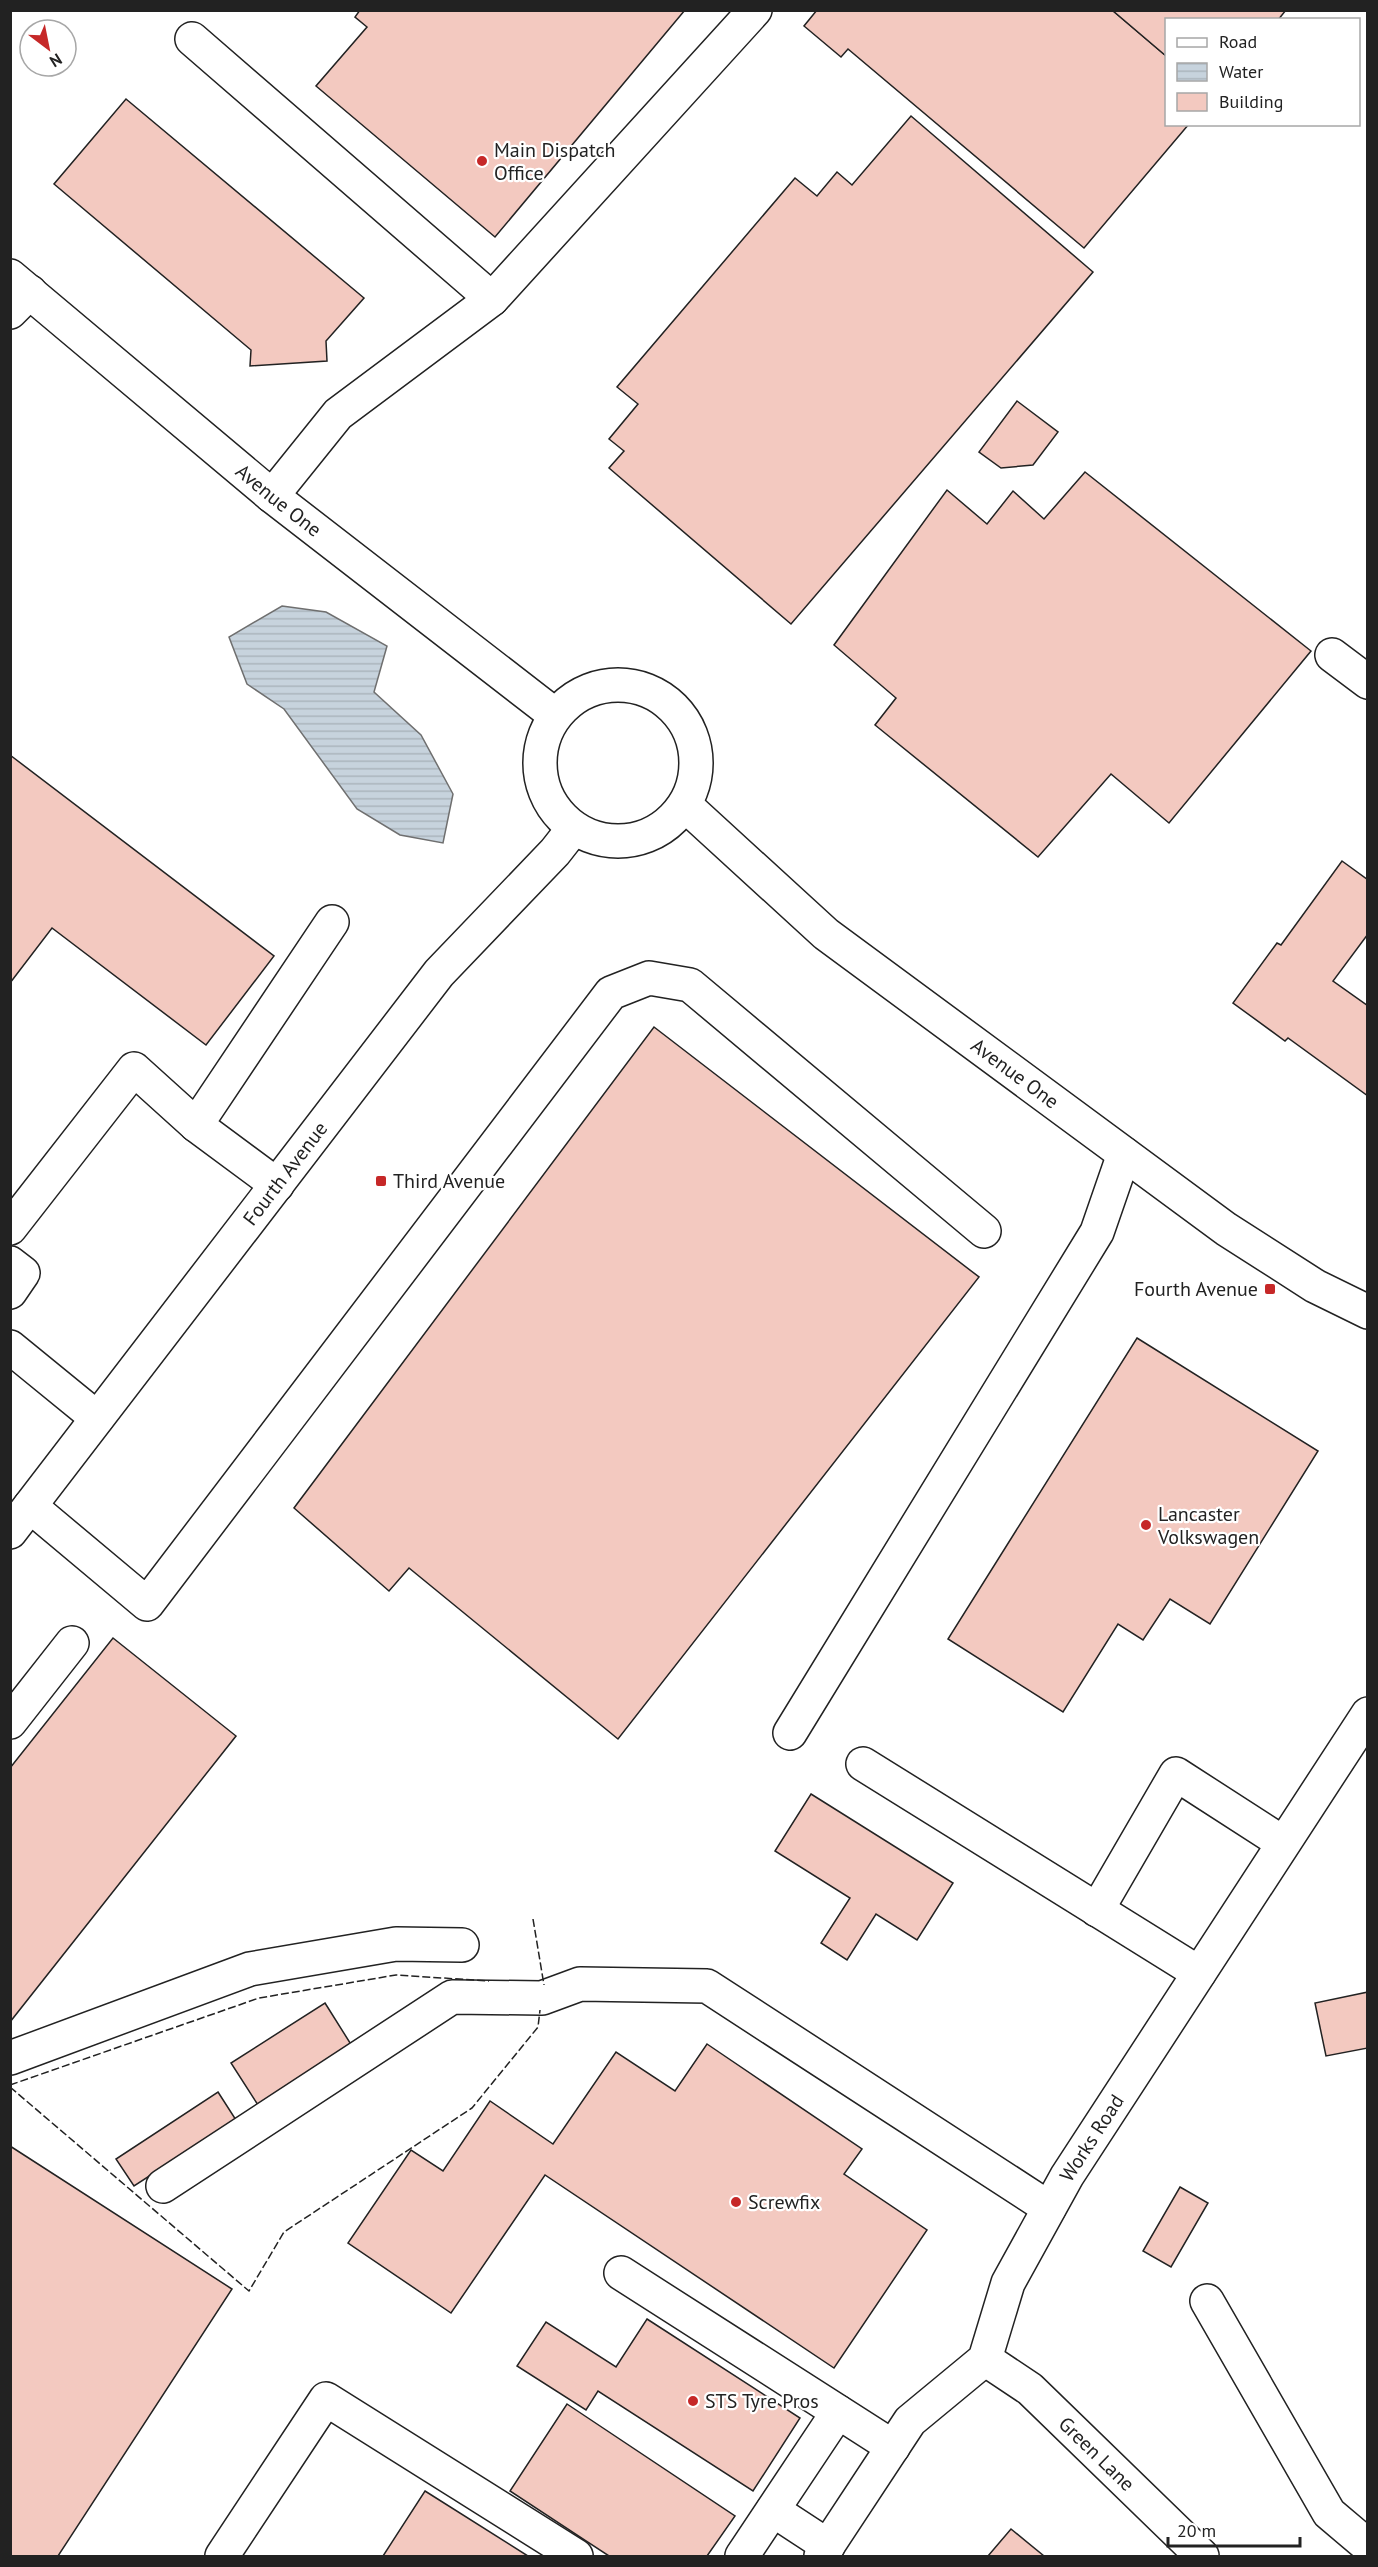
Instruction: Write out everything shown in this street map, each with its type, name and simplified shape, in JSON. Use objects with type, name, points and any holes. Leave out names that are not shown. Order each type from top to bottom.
[{"type":"street","points":[[272,496],[338,414],[492,299],[754,10]]},
{"type":"street","points":[[192,39],[492,299]]},
{"type":"street","name":"Avenue One","points":[[17,293],[272,496],[555,715]]},
{"type":"street","points":[[1332,655],[1368,682]]},
{"type":"street","points":[[608,685],[639,687],[666,700],[686,722],[696,749],[696,778],[685,805],[663,828],[634,841],[603,840],[573,829],[551,806],[540,776],[541,744],[555,715],[578,694],[608,685]]},
{"type":"street","name":"Avenue One","points":[[685,805],[826,934],[1226,1229],[1315,1286],[1368,1312]]},
{"type":"street","name":"Fourth Avenue","points":[[10,1532],[439,973],[555,852],[573,829]]},
{"type":"street","points":[[196,1125],[332,922]]},
{"type":"street","points":[[30,1506],[147,1604],[611,993],[649,978],[690,985],[984,1231]]},
{"type":"street","points":[[10,1228],[134,1069],[196,1125],[277,1185]]},
{"type":"street","points":[[790,1732],[1096,1232],[1124,1155]]},
{"type":"street","points":[[10,1263],[23,1273],[10,1292]]},
{"type":"street","points":[[10,1347],[97,1418]]},
{"type":"street","points":[[10,1722],[72,1643]]},
{"type":"street","name":"Works Road","points":[[985,2359],[1008,2283],[1067,2176],[1368,1713]]},
{"type":"street","points":[[863,1764],[1199,1973]]},
{"type":"street","points":[[1097,1910],[1176,1774],[1283,1844]]},
{"type":"street","points":[[10,2058],[250,1969],[396,1944],[462,1945]]},
{"type":"street","points":[[163,2186],[452,1997],[542,1998],[580,1984],[707,1986],[1049,2208]]},
{"type":"street","points":[[621,2272],[893,2447]]},
{"type":"street","points":[[1207,2301],[1329,2513],[1368,2546]]},
{"type":"street","points":[[773,2510],[825,2551],[910,2421],[985,2359]]},
{"type":"street","name":"Green Lane","points":[[985,2359],[1030,2389],[1202,2556]]},
{"type":"street","points":[[222,2556],[326,2399],[576,2556]]},
{"type":"street","points":[[742,2556],[838,2412]]},
{"type":"water","points":[[282,606],[326,612],[387,646],[374,692],[421,735],[453,794],[443,843],[400,835],[357,809],[284,709],[247,684],[229,637]]},
{"type":"building","name":"Main Dispatch Office","points":[[360,10],[685,10],[495,237],[316,86],[367,27],[355,17]]},
{"type":"building","points":[[817,10],[1112,10],[1165,55],[1165,126],[1187,126],[1084,248],[848,49],[841,57],[804,26]]},
{"type":"building","points":[[1112,10],[1286,10],[1280,18],[1165,18],[1165,55]]},
{"type":"building","points":[[126,99],[364,298],[326,341],[327,361],[250,366],[251,350],[54,184]]},
{"type":"building","points":[[911,116],[1093,272],[791,624],[609,468],[624,451],[609,439],[638,404],[617,387],[795,178],[817,196],[837,172],[852,185]]},
{"type":"building","points":[[1017,401],[1058,432],[1033,465],[1001,468],[979,452]]},
{"type":"building","points":[[1085,472],[1311,651],[1169,823],[1111,774],[1038,857],[875,725],[896,698],[834,645],[947,490],[987,524],[1013,491],[1044,519]]},
{"type":"building","points":[[10,755],[274,956],[206,1045],[52,928],[10,983]]},
{"type":"building","points":[[1342,861],[1368,880],[1368,934],[1333,981],[1368,1006],[1368,1096],[1288,1038],[1285,1041],[1233,1003],[1277,943],[1281,945]]},
{"type":"building","points":[[654,1027],[979,1277],[618,1739],[409,1568],[389,1591],[294,1508]]},
{"type":"building","name":"Lancaster Volkswagen","points":[[1137,1338],[1318,1451],[1210,1624],[1170,1599],[1143,1640],[1118,1624],[1063,1712],[948,1639]]},
{"type":"building","points":[[113,1638],[236,1736],[10,2022],[10,1768]]},
{"type":"building","points":[[811,1794],[953,1883],[917,1940],[876,1914],[847,1960],[821,1943],[850,1898],[775,1851]]},
{"type":"building","points":[[1368,1992],[1368,2048],[1326,2056],[1315,2003]]},
{"type":"building","points":[[325,2003],[352,2046],[258,2105],[231,2063]]},
{"type":"building","name":"Screwfix","points":[[707,2044],[862,2149],[844,2174],[927,2230],[834,2368],[545,2175],[451,2313],[348,2243],[411,2150],[443,2171],[490,2101],[553,2144],[616,2052],[675,2091]]},
{"type":"building","points":[[218,2092],[236,2120],[134,2186],[116,2159]]},
{"type":"building","points":[[10,2146],[232,2289],[58,2556],[10,2556]]},
{"type":"building","points":[[1180,2187],[1208,2203],[1171,2267],[1143,2251]]},
{"type":"building","name":"STS Tyre Pros","points":[[647,2319],[800,2418],[753,2491],[598,2391],[586,2410],[517,2366],[546,2322],[616,2367]]},
{"type":"building","points":[[567,2404],[735,2516],[707,2556],[609,2556],[510,2491]]},
{"type":"building","points":[[425,2491],[528,2556],[383,2556]]},
{"type":"building","points":[[1011,2529],[1044,2556],[988,2556]]},
{"type":"fence","points":[[533,1919],[544,1985]]},
{"type":"fence","points":[[10,2085],[259,1998],[396,1975],[489,1981]]},
{"type":"fence","points":[[10,2087],[249,2291],[284,2232],[472,2108],[538,2027],[540,2010]]},
{"type":"place","name":"Main Dispatch Office","points":[[482,161]]},
{"type":"place","name":"Third Avenue","points":[[381,1181]]},
{"type":"place","name":"Fourth Avenue","points":[[1270,1289]]},
{"type":"place","name":"Lancaster Volkswagen","points":[[1146,1525]]},
{"type":"place","name":"Screwfix","points":[[736,2202]]},
{"type":"place","name":"STS Tyre Pros","points":[[693,2401]]}]
